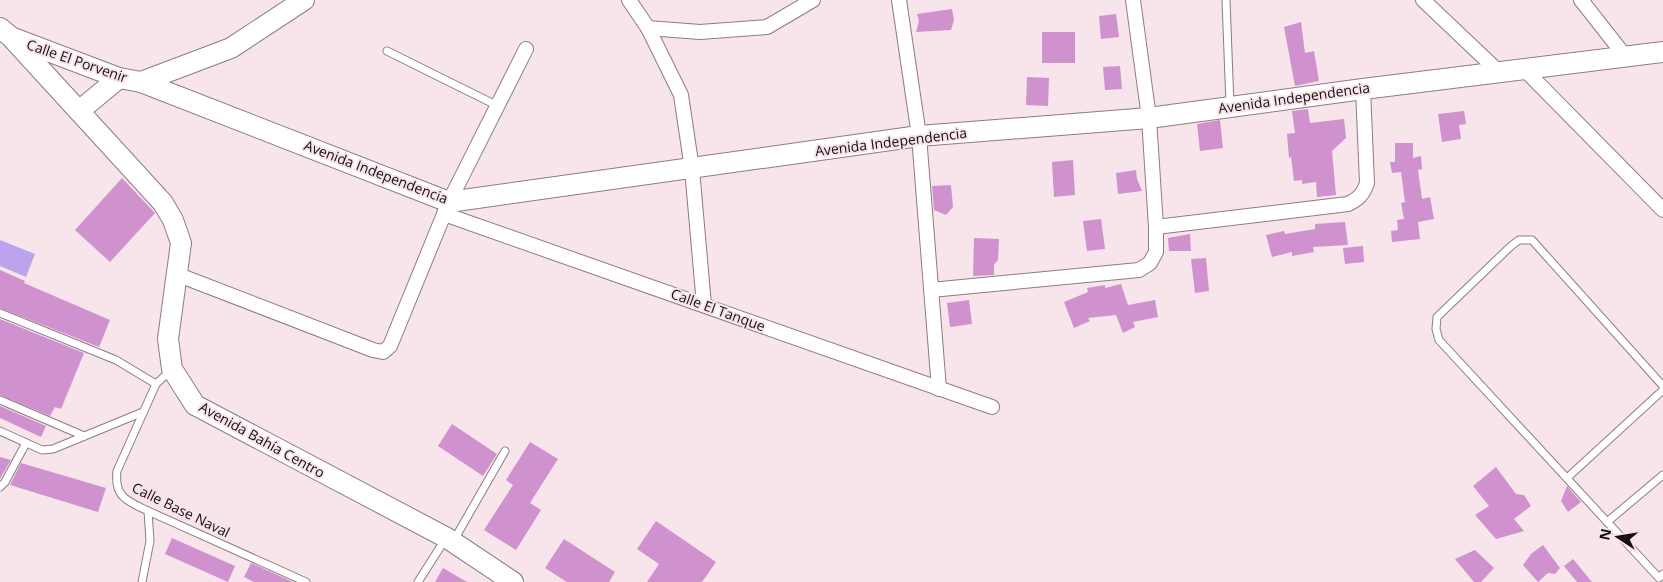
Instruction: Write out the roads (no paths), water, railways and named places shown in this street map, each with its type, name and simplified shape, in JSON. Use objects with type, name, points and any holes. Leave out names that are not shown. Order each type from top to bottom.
[{"type":"street","name":"Calle El Porvenir","points":[[6,32],[119,78],[141,82],[231,48],[304,0]]},
{"type":"street","points":[[629,0],[648,28],[681,95],[692,169],[704,305]]},
{"type":"street","points":[[648,28],[700,32],[767,27],[813,0]]},
{"type":"street","points":[[899,0],[919,136],[939,389]]},
{"type":"street","points":[[930,290],[1139,270],[1150,263],[1156,252],[1156,227],[1149,118],[1132,0]]},
{"type":"street","points":[[1423,0],[1500,73]]},
{"type":"street","points":[[1581,0],[1625,56]]},
{"type":"street","name":"Avenida Bahía Centro","points":[[6,32],[163,203],[174,220],[181,243],[168,340],[172,369],[195,405],[450,540],[513,582]]},
{"type":"street","points":[[176,274],[373,350],[383,352],[390,346],[447,208],[526,49]]},
{"type":"street","name":"Avenida Independencia","points":[[141,82],[447,208],[692,169],[919,136],[1149,118],[1363,89],[1663,52]]},
{"type":"street","points":[[1524,69],[1663,210]]},
{"type":"street","points":[[79,111],[119,78]]},
{"type":"street","points":[[1156,227],[1348,204],[1355,200],[1364,194],[1367,183],[1363,89]]},
{"type":"street","name":"Calle El Tanque","points":[[447,208],[704,305],[992,407]]},
{"type":"lane","points":[[1226,0],[1230,107]]},
{"type":"lane","points":[[387,51],[499,106]]},
{"type":"lane","points":[[1661,578],[1439,340],[1436,329],[1437,316],[1519,240],[1532,240],[1663,386]]},
{"type":"lane","points":[[0,313],[116,360],[156,384]]},
{"type":"lane","name":"Calle Base Naval","points":[[172,369],[156,384],[117,471],[116,483],[122,495],[131,503],[306,582]]},
{"type":"lane","points":[[1567,478],[1663,390]]},
{"type":"lane","points":[[0,400],[84,436]]},
{"type":"lane","points":[[0,431],[42,450],[53,448],[143,412]]},
{"type":"lane","points":[[0,487],[5,482],[26,443]]},
{"type":"lane","points":[[418,582],[450,540],[505,451]]},
{"type":"lane","points":[[1607,522],[1663,475]]},
{"type":"lane","points":[[142,582],[150,541],[148,511]]}]
